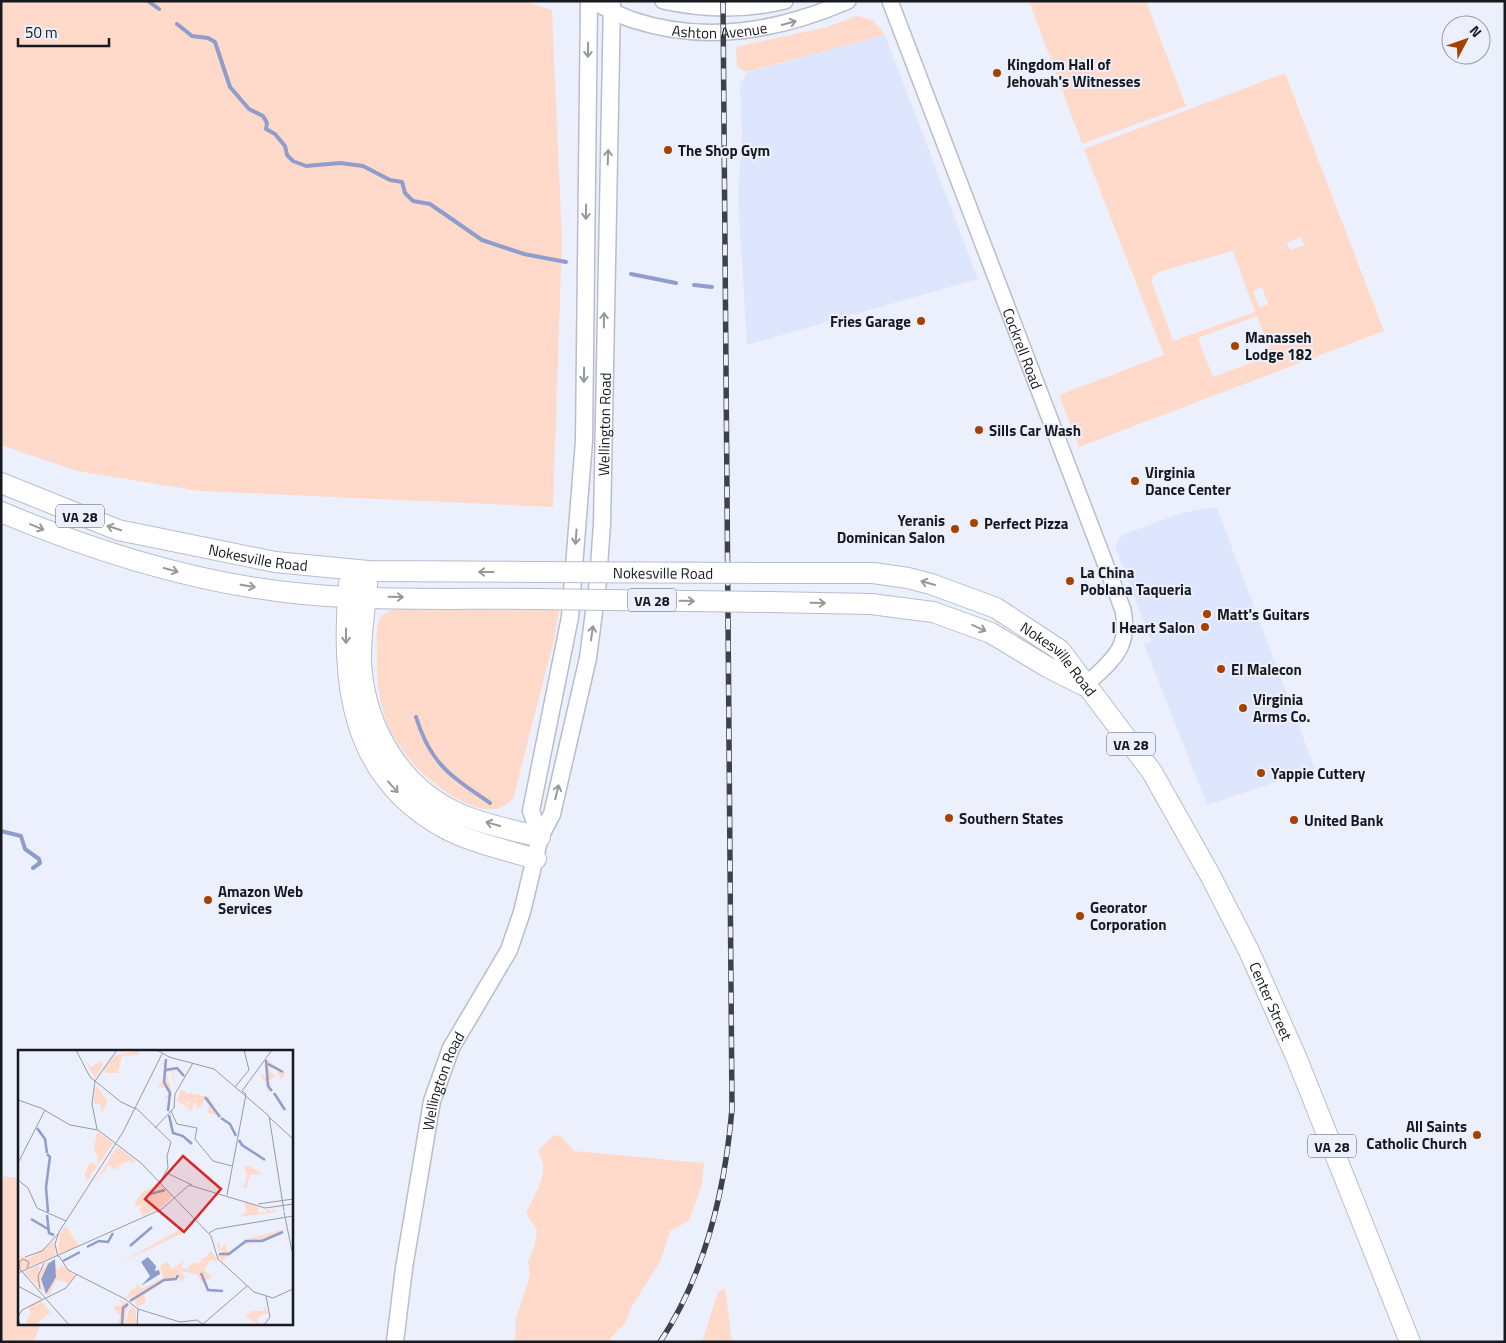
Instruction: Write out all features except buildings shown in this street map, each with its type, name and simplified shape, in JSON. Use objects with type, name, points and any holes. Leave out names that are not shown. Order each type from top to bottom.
[{"type":"highway","name":"Nokesville Road","points":[[1,483],[118,530],[275,562],[359,570],[873,573],[908,578],[974,599],[1017,621],[1060,650],[1085,686]]},
{"type":"highway","name":"Nokesville Road","points":[[1,512],[74,541],[200,578],[277,591],[357,597],[871,604],[933,612],[992,634],[1049,668],[1085,686]]},
{"type":"highway","points":[[359,570],[357,597],[347,655],[350,699],[366,748],[384,776],[415,809],[448,830],[536,859]]},
{"type":"highway","points":[[357,597],[361,663],[365,691],[373,724],[397,766],[418,788],[446,807],[474,819],[540,837]]},
{"type":"highway","name":"Center Street","points":[[1085,686],[1152,772],[1210,874],[1250,951],[1297,1059],[1410,1342]]},
{"type":"main road","name":"Wellington Road","points":[[540,837],[531,811],[570,617],[584,441],[590,1]]},
{"type":"main road","name":"Wellington Road","points":[[396,1342],[404,1268],[432,1101],[452,1048],[509,950],[536,859],[540,837],[552,814],[579,704],[588,658],[598,580],[602,524],[612,6]]},
{"type":"street","name":"Ashton Avenue","points":[[590,1],[612,6],[630,19],[666,29],[710,34],[764,29],[804,18],[848,1]]},
{"type":"street","name":"Ashton Avenue","points":[[663,1],[694,7],[731,9],[785,1]]},
{"type":"street","name":"Cockrell Road","points":[[890,1],[1123,610],[1126,633],[1122,644],[1112,659],[1085,686]]},
{"type":"shaded area","points":[[1,1],[523,1],[552,10],[562,241],[553,507],[199,491],[77,471],[1,445]]},
{"type":"shaded area","points":[[1029,1],[1146,1],[1186,106],[1082,144]]},
{"type":"shaded area","points":[[857,16],[873,20],[885,35],[746,72],[737,67],[736,47],[827,27]]},
{"type":"shaded area","points":[[885,35],[978,279],[747,345],[738,197],[742,136],[740,83],[746,76],[746,72]]},
{"type":"shaded area","points":[[1285,73],[1384,331],[1079,447],[1059,395],[1164,355],[1084,149]],"holes":[[[1301,237],[1304,245],[1290,250],[1287,243]],[[1233,251],[1255,312],[1173,341],[1152,282],[1153,276],[1162,271]],[[1262,287],[1268,304],[1259,307],[1253,291]],[[1257,316],[1272,355],[1213,377],[1198,338]]]},
{"type":"shaded area","points":[[1217,508],[1315,769],[1207,805],[1144,644],[1151,641],[1115,547],[1118,540],[1124,534],[1182,513]]},
{"type":"shaded area","points":[[395,608],[559,610],[555,635],[514,796],[505,806],[493,809],[480,808],[452,796],[418,769],[391,732],[379,693],[377,634],[381,616]]},
{"type":"shaded area","points":[[560,1135],[574,1151],[704,1163],[702,1185],[689,1221],[670,1231],[661,1260],[631,1308],[626,1322],[607,1342],[515,1342],[516,1319],[530,1275],[528,1262],[534,1248],[537,1231],[526,1213],[538,1190],[542,1177],[543,1164],[539,1149],[553,1136]]},
{"type":"shaded area","points":[[1,1176],[18,1178],[18,1326],[40,1326],[33,1342],[1,1342]]},
{"type":"shaded area","points":[[725,1288],[732,1342],[702,1342],[718,1292]]},
{"type":"waterway","points":[[148,1],[159,9]]},
{"type":"waterway","points":[[177,24],[192,36],[208,38],[215,42],[230,87],[249,109],[263,116],[267,123],[266,129],[275,134],[285,146],[287,155],[293,161],[306,166],[340,163],[363,166],[390,180],[402,182],[405,193],[413,201],[430,204],[482,240],[524,254],[566,262]]},
{"type":"waterway","points":[[631,274],[676,283]]},
{"type":"waterway","points":[[694,285],[712,287]]},
{"type":"waterway","points":[[416,717],[428,747],[444,768],[453,777],[490,803]]},
{"type":"waterway","points":[[1,831],[21,836],[25,849],[39,859],[40,863],[33,868]]},
{"type":"railway","points":[[660,1342],[690,1288],[711,1230],[724,1170],[732,1109],[723,1]]},
{"type":"place","name":"Kingdom Hall of Jehovah's Witnesses","points":[[997,73]]},
{"type":"place","name":"The Shop Gym","points":[[668,150]]},
{"type":"place","name":"Fries Garage","points":[[921,321]]},
{"type":"place","name":"Manasseh Lodge 182","points":[[1235,346]]},
{"type":"place","name":"Sills Car Wash","points":[[979,430]]},
{"type":"place","name":"Virginia Dance Center","points":[[1135,481]]},
{"type":"place","name":"Perfect Pizza","points":[[974,523]]},
{"type":"place","name":"Yeranis Dominican Salon","points":[[955,529]]},
{"type":"place","name":"La China Poblana Taqueria","points":[[1070,581]]},
{"type":"place","name":"Matt's Guitars","points":[[1207,614]]},
{"type":"place","name":"I Heart Salon","points":[[1205,627]]},
{"type":"place","name":"El Malecon","points":[[1221,669]]},
{"type":"place","name":"Virginia Arms Co.","points":[[1243,708]]},
{"type":"place","name":"Yappie Cuttery","points":[[1261,773]]},
{"type":"place","name":"Southern States","points":[[949,818]]},
{"type":"place","name":"United Bank","points":[[1294,820]]},
{"type":"place","name":"Amazon Web Services","points":[[208,900]]},
{"type":"place","name":"Georator Corporation","points":[[1080,916]]},
{"type":"place","name":"All Saints Catholic Church","points":[[1477,1135]]}]
